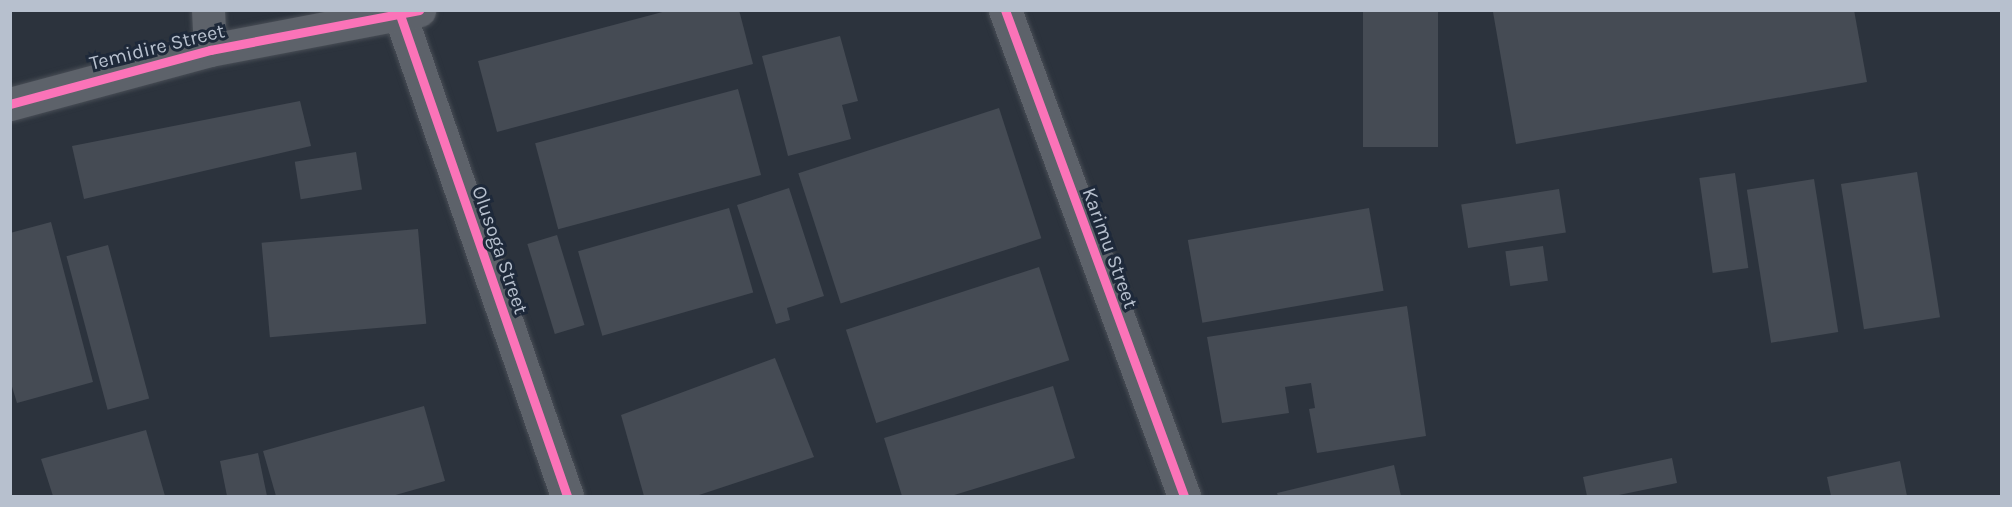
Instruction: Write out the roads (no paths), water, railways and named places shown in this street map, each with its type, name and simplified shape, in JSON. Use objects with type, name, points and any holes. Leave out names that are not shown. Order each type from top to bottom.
[{"type":"street","points":[[208,10],[210,50]]},
{"type":"street","name":"Karimu Street","points":[[1005,10],[1184,496]]},
{"type":"street","name":"Temidire Street","points":[[10,104],[210,50],[409,13]]},
{"type":"street","name":"Olusoga Street","points":[[409,13],[567,496]]}]
